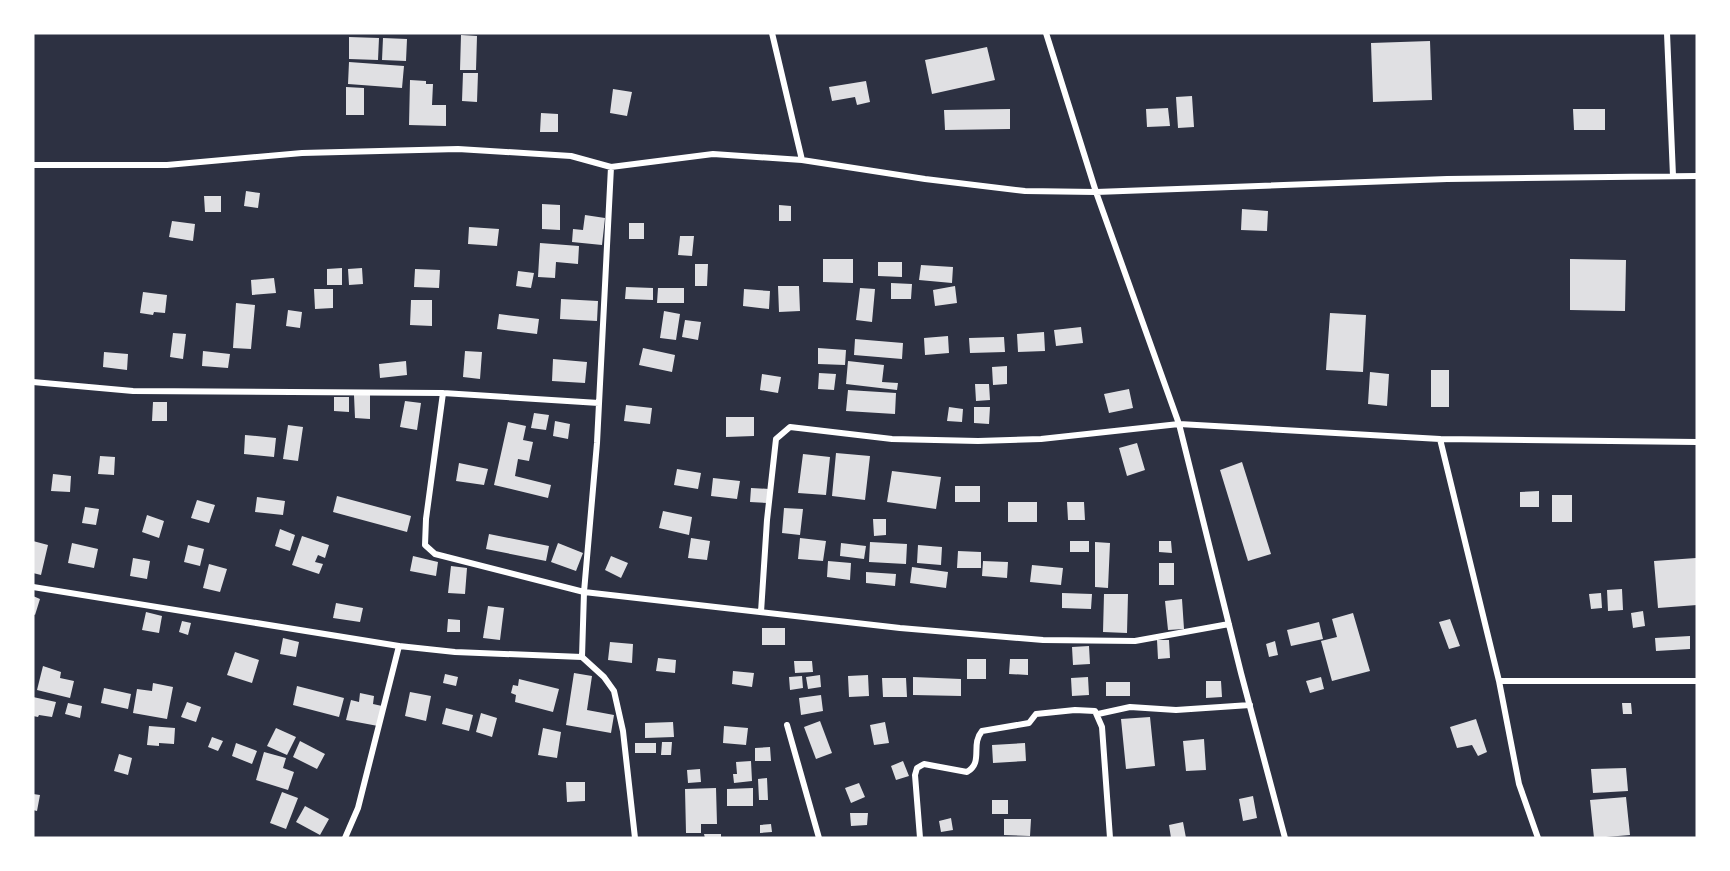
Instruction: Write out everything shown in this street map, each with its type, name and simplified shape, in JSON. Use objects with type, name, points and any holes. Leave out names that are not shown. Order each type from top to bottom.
[{"type":"street","points":[[772,33],[802,160]]},
{"type":"street","points":[[1046,33],[1096,192],[1179,424],[1286,838]]},
{"type":"street","points":[[1667,33],[1673,176]]},
{"type":"street","points":[[33,165],[167,165],[302,153],[458,149],[571,156],[611,166],[713,154],[802,160],[1014,190],[1096,192],[1447,179],[1697,176]]},
{"type":"street","points":[[582,657],[584,592],[599,403],[611,166]]},
{"type":"street","points":[[33,382],[133,391],[443,393],[599,403]]},
{"type":"street","points":[[443,393],[426,519],[425,545],[435,554],[584,592],[900,628],[1043,640],[1135,641],[1229,624]]},
{"type":"street","points":[[761,612],[767,520],[776,439],[790,427],[892,439],[978,441],[1041,439],[1179,424],[1440,439],[1697,442]]},
{"type":"street","points":[[1440,439],[1499,681],[1519,784],[1538,838]]},
{"type":"street","points":[[33,587],[399,646],[455,652],[582,657],[604,677],[614,691],[623,731],[635,838]]},
{"type":"street","points":[[345,838],[358,808],[399,646]]},
{"type":"street","points":[[1499,681],[1697,681]]},
{"type":"street","points":[[1098,714],[1130,707],[1176,710],[1250,705]]},
{"type":"street","points":[[920,838],[915,775],[917,768],[924,764],[967,772],[974,767],[977,760],[975,742],[982,731],[1029,723],[1036,714],[1075,710],[1095,711],[1102,728],[1110,838]]},
{"type":"street","points":[[787,725],[819,838]]},
{"type":"building","points":[[461,35],[477,36],[476,70],[460,70]]},
{"type":"building","points":[[349,37],[379,38],[378,60],[349,59]]},
{"type":"building","points":[[383,38],[407,39],[406,61],[382,60]]},
{"type":"building","points":[[1430,41],[1432,100],[1373,102],[1371,43]]},
{"type":"building","points":[[987,47],[995,80],[932,94],[925,60]]},
{"type":"building","points":[[349,62],[404,66],[402,88],[348,84]]},
{"type":"building","points":[[463,73],[478,73],[477,102],[462,101]]},
{"type":"building","points":[[410,80],[433,84],[432,105],[446,105],[446,126],[409,125]]},
{"type":"building","points":[[866,81],[870,102],[857,105],[855,97],[832,101],[829,87]]},
{"type":"building","points":[[346,87],[364,88],[364,115],[346,115]]},
{"type":"building","points":[[613,89],[632,92],[627,116],[610,113]]},
{"type":"building","points":[[1192,96],[1194,127],[1178,128],[1176,97]]},
{"type":"building","points":[[1168,108],[1170,126],[1147,127],[1146,109]]},
{"type":"building","points":[[1010,109],[1010,129],[945,130],[944,110]]},
{"type":"building","points":[[1573,109],[1605,109],[1605,130],[1574,130]]},
{"type":"building","points":[[541,113],[558,114],[558,132],[540,132]]},
{"type":"building","points":[[246,191],[260,193],[258,208],[244,206]]},
{"type":"building","points":[[204,196],[221,196],[221,212],[205,212]]},
{"type":"building","points":[[542,204],[560,205],[560,230],[542,229]]},
{"type":"building","points":[[779,205],[791,206],[791,221],[779,221]]},
{"type":"building","points":[[1242,209],[1268,211],[1267,231],[1241,230]]},
{"type":"building","points":[[585,215],[605,218],[602,245],[572,242],[573,229],[583,230]]},
{"type":"building","points":[[172,221],[195,224],[193,241],[169,237]]},
{"type":"building","points":[[629,223],[644,223],[644,239],[629,239]]},
{"type":"building","points":[[469,227],[499,229],[497,246],[468,244]]},
{"type":"building","points":[[680,236],[694,236],[692,256],[678,255]]},
{"type":"building","points":[[540,243],[579,246],[578,264],[556,262],[555,278],[538,277]]},
{"type":"building","points":[[823,259],[853,259],[853,283],[823,282]]},
{"type":"building","points":[[1570,259],[1626,260],[1625,311],[1570,310]]},
{"type":"building","points":[[878,262],[902,262],[902,277],[878,276]]},
{"type":"building","points":[[695,264],[708,264],[707,286],[695,286]]},
{"type":"building","points":[[921,265],[953,267],[952,283],[919,280]]},
{"type":"building","points":[[342,268],[342,285],[327,285],[327,269]]},
{"type":"building","points":[[362,268],[363,284],[349,285],[348,269]]},
{"type":"building","points":[[415,269],[440,270],[439,288],[414,287]]},
{"type":"building","points":[[518,271],[534,273],[531,288],[516,286]]},
{"type":"building","points":[[274,278],[276,293],[252,295],[251,280]]},
{"type":"building","points":[[891,283],[912,284],[911,299],[891,299]]},
{"type":"building","points":[[778,286],[799,286],[800,311],[779,312]]},
{"type":"building","points":[[955,286],[957,303],[935,306],[933,290]]},
{"type":"building","points":[[626,287],[653,288],[653,300],[625,299]]},
{"type":"building","points":[[658,288],[684,288],[684,303],[657,303]]},
{"type":"building","points":[[860,288],[875,289],[872,322],[856,320]]},
{"type":"building","points":[[314,289],[333,289],[333,308],[315,309]]},
{"type":"building","points":[[744,289],[770,291],[769,309],[743,306]]},
{"type":"building","points":[[143,292],[167,295],[165,313],[154,312],[153,315],[140,313]]},
{"type":"building","points":[[561,299],[598,301],[597,321],[560,319]]},
{"type":"building","points":[[411,300],[432,300],[432,326],[410,325]]},
{"type":"building","points":[[236,303],[255,305],[251,349],[233,348]]},
{"type":"building","points":[[288,310],[302,312],[300,328],[286,326]]},
{"type":"building","points":[[664,311],[680,314],[676,340],[660,338]]},
{"type":"building","points":[[1330,313],[1366,315],[1363,372],[1326,370]]},
{"type":"building","points":[[499,314],[539,319],[537,334],[497,329]]},
{"type":"building","points":[[685,320],[701,322],[698,340],[682,337]]},
{"type":"building","points":[[1081,327],[1083,343],[1056,346],[1054,330]]},
{"type":"building","points":[[1044,332],[1045,351],[1018,352],[1017,334]]},
{"type":"building","points":[[173,333],[186,334],[183,359],[170,357]]},
{"type":"building","points":[[948,336],[949,353],[925,355],[924,338]]},
{"type":"building","points":[[1004,337],[1005,352],[970,353],[969,338]]},
{"type":"building","points":[[855,339],[903,343],[902,359],[854,355]]},
{"type":"building","points":[[643,348],[675,355],[672,372],[639,365]]},
{"type":"building","points":[[818,348],[846,350],[845,365],[818,364]]},
{"type":"building","points":[[203,351],[230,354],[228,368],[202,366]]},
{"type":"building","points":[[465,351],[482,352],[480,379],[463,377]]},
{"type":"building","points":[[104,352],[128,354],[127,370],[103,367]]},
{"type":"building","points":[[553,359],[587,362],[585,383],[552,381]]},
{"type":"building","points":[[406,361],[407,375],[380,378],[379,364]]},
{"type":"building","points":[[848,361],[884,365],[882,382],[898,383],[897,390],[846,384]]},
{"type":"building","points":[[1007,366],[1007,384],[993,385],[992,367]]},
{"type":"building","points":[[1431,370],[1449,370],[1449,407],[1431,407]]},
{"type":"building","points":[[1370,372],[1389,374],[1387,406],[1368,404]]},
{"type":"building","points":[[819,373],[836,374],[834,390],[818,389]]},
{"type":"building","points":[[762,374],[781,377],[778,393],[760,390]]},
{"type":"building","points":[[975,384],[989,384],[990,400],[976,401]]},
{"type":"building","points":[[1129,389],[1133,408],[1109,413],[1104,394]]},
{"type":"building","points":[[848,390],[896,393],[895,414],[846,411]]},
{"type":"building","points":[[354,395],[370,395],[370,419],[355,418]]},
{"type":"building","points":[[334,397],[349,397],[349,412],[334,411]]},
{"type":"building","points":[[405,401],[421,403],[417,430],[400,427]]},
{"type":"building","points":[[153,402],[167,402],[167,421],[152,421]]},
{"type":"building","points":[[626,405],[652,408],[650,424],[624,421]]},
{"type":"building","points":[[949,407],[963,409],[962,422],[947,421]]},
{"type":"building","points":[[974,407],[990,407],[989,424],[974,423]]},
{"type":"building","points":[[534,413],[549,415],[546,430],[531,428]]},
{"type":"building","points":[[726,417],[754,417],[754,436],[726,437]]},
{"type":"building","points":[[555,421],[570,424],[568,439],[553,436]]},
{"type":"building","points":[[508,422],[526,426],[523,440],[533,442],[529,461],[518,459],[515,476],[551,485],[548,498],[494,485]]},
{"type":"building","points":[[288,425],[303,427],[298,461],[283,459]]},
{"type":"building","points":[[245,435],[276,438],[274,457],[244,454]]},
{"type":"building","points":[[1137,443],[1145,470],[1127,476],[1119,448]]},
{"type":"building","points":[[836,453],[870,456],[865,500],[832,496]]},
{"type":"building","points":[[803,454],[830,457],[826,495],[798,493]]},
{"type":"building","points":[[100,456],[115,457],[114,475],[98,474]]},
{"type":"building","points":[[1242,462],[1271,554],[1248,561],[1220,470]]},
{"type":"building","points":[[459,463],[488,469],[484,485],[456,481]]},
{"type":"building","points":[[677,469],[701,473],[698,489],[674,485]]},
{"type":"building","points":[[892,471],[941,477],[936,509],[887,502]]},
{"type":"building","points":[[53,474],[71,476],[70,492],[51,491]]},
{"type":"building","points":[[713,478],[740,481],[737,499],[711,496]]},
{"type":"building","points":[[955,486],[980,486],[980,502],[955,502]]},
{"type":"building","points":[[751,488],[769,489],[768,503],[750,502]]},
{"type":"building","points":[[1539,491],[1539,507],[1520,507],[1520,492]]},
{"type":"building","points":[[1552,495],[1572,495],[1572,522],[1552,522]]},
{"type":"building","points":[[337,496],[411,516],[407,532],[333,512]]},
{"type":"building","points":[[257,497],[285,501],[283,515],[255,512]]},
{"type":"building","points":[[197,500],[215,505],[209,523],[191,518]]},
{"type":"building","points":[[1008,502],[1037,502],[1037,522],[1008,522]]},
{"type":"building","points":[[1067,502],[1084,502],[1085,520],[1068,520]]},
{"type":"building","points":[[85,507],[99,509],[96,525],[82,523]]},
{"type":"building","points":[[784,508],[803,509],[800,535],[782,533]]},
{"type":"building","points":[[663,511],[692,517],[689,535],[659,528]]},
{"type":"building","points":[[147,515],[164,521],[159,538],[142,532]]},
{"type":"building","points":[[873,519],[886,519],[886,535],[874,536]]},
{"type":"building","points":[[280,529],[295,535],[290,551],[275,546]]},
{"type":"building","points":[[489,534],[549,546],[546,561],[486,549]]},
{"type":"building","points":[[302,536],[329,545],[325,558],[318,555],[315,562],[323,564],[319,574],[292,565]]},
{"type":"building","points":[[691,538],[710,541],[707,560],[688,558]]},
{"type":"building","points":[[800,538],[826,541],[823,561],[798,559]]},
{"type":"building","points":[[33,541],[48,545],[41,575],[33,573]]},
{"type":"building","points":[[1070,541],[1089,541],[1089,552],[1070,552]]},
{"type":"building","points":[[1159,541],[1171,541],[1172,553],[1159,552]]},
{"type":"building","points":[[870,542],[907,544],[906,564],[869,562]]},
{"type":"building","points":[[1095,542],[1110,543],[1108,588],[1095,587]]},
{"type":"building","points":[[72,543],[98,549],[94,568],[68,563]]},
{"type":"building","points":[[558,543],[583,553],[576,571],[551,562]]},
{"type":"building","points":[[841,543],[866,546],[864,559],[840,556]]},
{"type":"building","points":[[188,545],[204,549],[200,566],[184,562]]},
{"type":"building","points":[[918,545],[942,547],[941,565],[917,563]]},
{"type":"building","points":[[958,551],[981,552],[981,568],[957,568]]},
{"type":"building","points":[[413,556],[438,562],[436,576],[410,571]]},
{"type":"building","points":[[611,556],[628,563],[621,578],[605,570]]},
{"type":"building","points":[[133,558],[150,561],[147,579],[130,576]]},
{"type":"building","points":[[1696,558],[1697,605],[1658,608],[1654,561]]},
{"type":"building","points":[[828,561],[851,563],[850,580],[827,577]]},
{"type":"building","points":[[983,561],[1008,562],[1007,578],[982,576]]},
{"type":"building","points":[[1159,563],[1174,563],[1174,585],[1159,585]]},
{"type":"building","points":[[209,564],[227,569],[220,592],[203,588]]},
{"type":"building","points":[[1032,565],[1063,568],[1061,585],[1030,582]]},
{"type":"building","points":[[451,566],[467,568],[465,594],[448,593]]},
{"type":"building","points":[[912,567],[948,572],[946,588],[910,583]]},
{"type":"building","points":[[866,572],[896,574],[895,586],[866,583]]},
{"type":"building","points":[[1622,589],[1623,610],[1608,611],[1607,590]]},
{"type":"building","points":[[1062,593],[1092,594],[1091,609],[1062,608]]},
{"type":"building","points":[[1601,593],[1602,608],[1591,609],[1589,594]]},
{"type":"building","points":[[1104,594],[1128,594],[1127,633],[1103,632]]},
{"type":"building","points":[[33,596],[40,599],[35,615],[33,614]]},
{"type":"building","points":[[1182,599],[1184,629],[1168,630],[1165,601]]},
{"type":"building","points":[[336,603],[363,608],[360,622],[333,618]]},
{"type":"building","points":[[488,606],[504,608],[500,640],[483,638]]},
{"type":"building","points":[[1643,611],[1645,626],[1633,628],[1631,613]]},
{"type":"building","points":[[146,612],[162,616],[159,633],[142,630]]},
{"type":"building","points":[[1353,613],[1370,671],[1332,681],[1321,641],[1337,637],[1332,619]]},
{"type":"building","points":[[448,619],[460,620],[460,632],[447,632]]},
{"type":"building","points":[[1450,619],[1460,646],[1449,649],[1439,622]]},
{"type":"building","points":[[182,621],[191,623],[188,635],[179,632]]},
{"type":"building","points":[[1319,622],[1323,639],[1291,646],[1287,630]]},
{"type":"building","points":[[762,628],[785,628],[785,645],[762,645]]},
{"type":"building","points":[[1690,636],[1690,649],[1656,651],[1655,638]]},
{"type":"building","points":[[283,638],[299,642],[296,657],[280,654]]},
{"type":"building","points":[[1157,640],[1169,640],[1170,658],[1158,659]]},
{"type":"building","points":[[1275,641],[1278,655],[1269,657],[1266,644]]},
{"type":"building","points":[[610,642],[633,644],[632,663],[608,660]]},
{"type":"building","points":[[1089,646],[1090,664],[1073,665],[1072,647]]},
{"type":"building","points":[[235,652],[259,660],[252,683],[227,675]]},
{"type":"building","points":[[658,658],[676,660],[675,673],[656,671]]},
{"type":"building","points":[[967,659],[986,659],[986,679],[967,679]]},
{"type":"building","points":[[1010,659],[1028,659],[1028,675],[1009,674]]},
{"type":"building","points":[[794,661],[812,661],[813,672],[795,673]]},
{"type":"building","points":[[43,666],[61,672],[60,678],[74,681],[70,698],[37,690]]},
{"type":"building","points":[[733,671],[754,673],[752,687],[732,684]]},
{"type":"building","points":[[574,673],[592,676],[587,710],[614,715],[611,733],[566,725]]},
{"type":"building","points":[[445,674],[458,677],[456,686],[443,683]]},
{"type":"building","points":[[820,675],[821,687],[808,689],[806,677]]},
{"type":"building","points":[[868,675],[869,696],[849,697],[848,676]]},
{"type":"building","points":[[802,676],[803,688],[790,690],[789,677]]},
{"type":"building","points":[[913,677],[961,679],[961,696],[913,695]]},
{"type":"building","points":[[1088,677],[1089,695],[1072,696],[1071,678]]},
{"type":"building","points":[[1321,677],[1324,689],[1310,693],[1306,681]]},
{"type":"building","points":[[882,678],[906,678],[907,697],[883,697]]},
{"type":"building","points":[[519,679],[559,689],[553,712],[515,702],[516,695],[511,693],[513,685],[518,686]]},
{"type":"building","points":[[1206,681],[1221,681],[1222,697],[1206,698]]},
{"type":"building","points":[[1106,682],[1130,682],[1130,696],[1106,696]]},
{"type":"building","points":[[153,683],[173,687],[167,719],[133,713],[137,689],[152,691]]},
{"type":"building","points":[[297,686],[344,698],[339,717],[293,705]]},
{"type":"building","points":[[104,688],[131,694],[128,709],[101,703]]},
{"type":"building","points":[[410,692],[431,696],[426,721],[405,716]]},
{"type":"building","points":[[360,693],[374,696],[373,704],[382,706],[378,726],[346,720],[351,700],[359,702]]},
{"type":"building","points":[[821,695],[823,711],[801,715],[799,698]]},
{"type":"building","points":[[33,697],[56,702],[52,717],[33,716]]},
{"type":"building","points":[[187,702],[201,707],[196,722],[181,717]]},
{"type":"building","points":[[68,703],[82,706],[80,718],[65,714]]},
{"type":"building","points":[[1622,703],[1631,703],[1632,714],[1623,714]]},
{"type":"building","points":[[446,708],[473,715],[469,731],[442,724]]},
{"type":"building","points":[[481,713],[497,718],[492,737],[476,732]]},
{"type":"building","points":[[1150,717],[1155,766],[1126,769],[1121,719]]},
{"type":"building","points":[[1476,719],[1487,752],[1478,756],[1472,745],[1457,748],[1450,727]]},
{"type":"building","points":[[820,721],[832,753],[816,759],[804,727]]},
{"type":"building","points":[[673,722],[674,737],[645,738],[645,723]]},
{"type":"building","points":[[885,722],[889,743],[874,745],[870,725]]},
{"type":"building","points":[[149,726],[175,728],[174,744],[147,745]]},
{"type":"building","points":[[724,726],[748,728],[746,745],[723,743]]},
{"type":"building","points":[[276,728],[296,737],[287,755],[267,746]]},
{"type":"building","points":[[543,728],[561,732],[557,758],[538,755]]},
{"type":"building","points":[[212,737],[223,741],[218,751],[208,747]]},
{"type":"building","points":[[1204,739],[1206,770],[1186,771],[1183,741]]},
{"type":"building","points":[[300,741],[325,754],[317,769],[293,757]]},
{"type":"building","points":[[662,742],[672,742],[671,755],[661,755]]},
{"type":"building","points":[[236,743],[257,751],[252,764],[232,756]]},
{"type":"building","points":[[635,743],[656,743],[656,753],[635,753]]},
{"type":"building","points":[[1025,743],[1026,761],[993,763],[992,745]]},
{"type":"building","points":[[770,747],[771,761],[755,761],[755,748]]},
{"type":"building","points":[[264,752],[286,758],[283,768],[294,772],[288,790],[256,780]]},
{"type":"building","points":[[119,754],[132,758],[128,775],[114,771]]},
{"type":"building","points":[[751,761],[752,781],[734,783],[733,774],[737,774],[736,762]]},
{"type":"building","points":[[903,761],[909,776],[896,780],[891,766]]},
{"type":"building","points":[[1626,768],[1628,791],[1593,793],[1591,769]]},
{"type":"building","points":[[700,769],[701,782],[688,783],[687,770]]},
{"type":"building","points":[[767,778],[768,800],[759,800],[758,779]]},
{"type":"building","points":[[566,782],[585,782],[585,801],[567,802]]},
{"type":"building","points":[[859,783],[865,797],[851,803],[845,788]]},
{"type":"building","points":[[716,788],[717,824],[701,824],[701,833],[686,833],[685,789]]},
{"type":"building","points":[[753,788],[753,806],[727,806],[727,789]]},
{"type":"building","points":[[282,792],[298,798],[286,829],[270,823]]},
{"type":"building","points":[[33,794],[40,795],[37,811],[33,810]]},
{"type":"building","points":[[1253,796],[1257,818],[1243,821],[1239,799]]},
{"type":"building","points":[[1626,797],[1630,835],[1594,838],[1590,800]]},
{"type":"building","points":[[992,800],[1008,800],[1008,814],[992,814]]},
{"type":"building","points":[[305,806],[329,819],[320,835],[296,822]]},
{"type":"building","points":[[850,813],[868,813],[867,825],[851,826]]},
{"type":"building","points":[[951,818],[953,830],[941,832],[939,821]]},
{"type":"building","points":[[1004,819],[1031,819],[1030,836],[1004,835]]},
{"type":"building","points":[[1183,822],[1186,838],[1171,838],[1169,825]]},
{"type":"building","points":[[771,824],[772,832],[760,833],[760,825]]},
{"type":"building","points":[[704,834],[721,834],[721,838],[705,838]]}]
